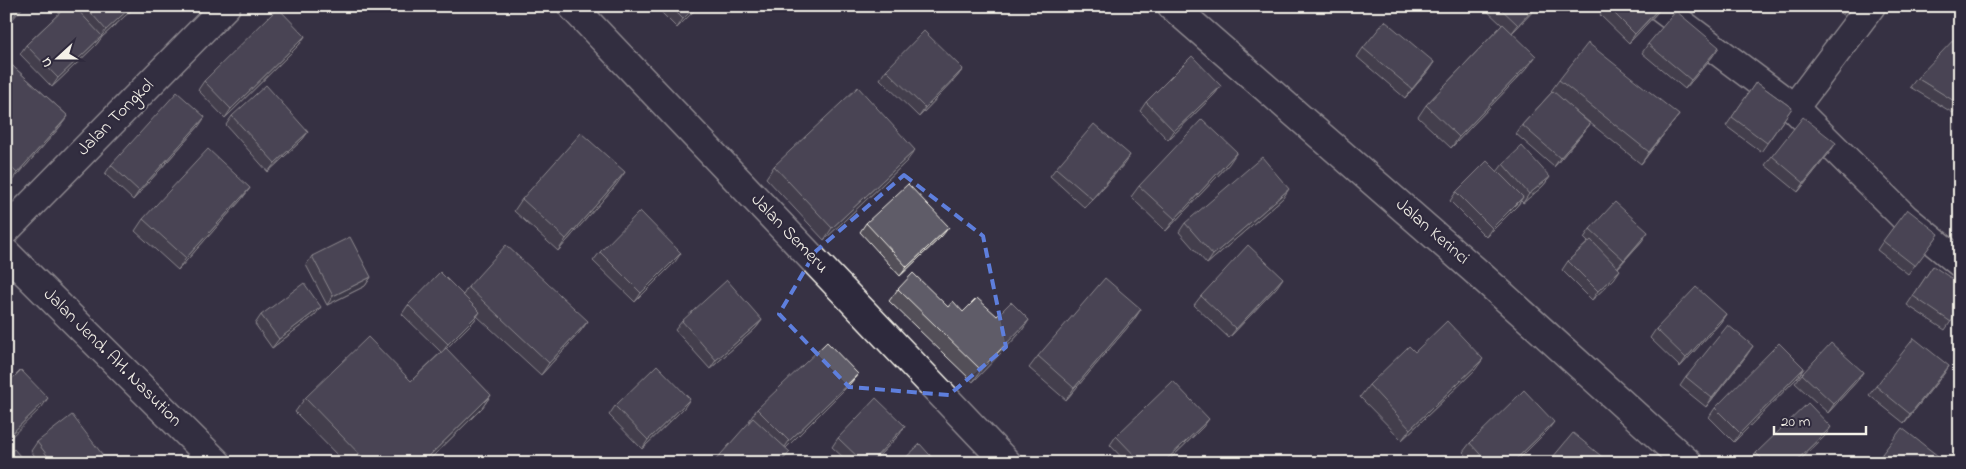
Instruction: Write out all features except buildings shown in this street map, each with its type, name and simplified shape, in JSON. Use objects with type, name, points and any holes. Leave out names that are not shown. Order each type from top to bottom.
[{"type":"main road","name":"Jalan Tongkol","points":[[6,230],[226,6]]},
{"type":"main road","name":"Jalan Semeru","points":[[572,6],[1007,463]]},
{"type":"main road","name":"Jalan Kerinci","points":[[1172,6],[1479,274],[1688,463]]},
{"type":"main road","points":[[1658,6],[1794,108],[1906,218],[1960,263]]},
{"type":"main road","points":[[1794,108],[1871,6]]},
{"type":"main road","name":"Jalan Jend. AH. Nasution","points":[[6,253],[217,463]]},
{"type":"highlighted area","points":[[904,175],[983,236],[1006,347],[949,395],[849,387],[779,314],[816,251]]}]
